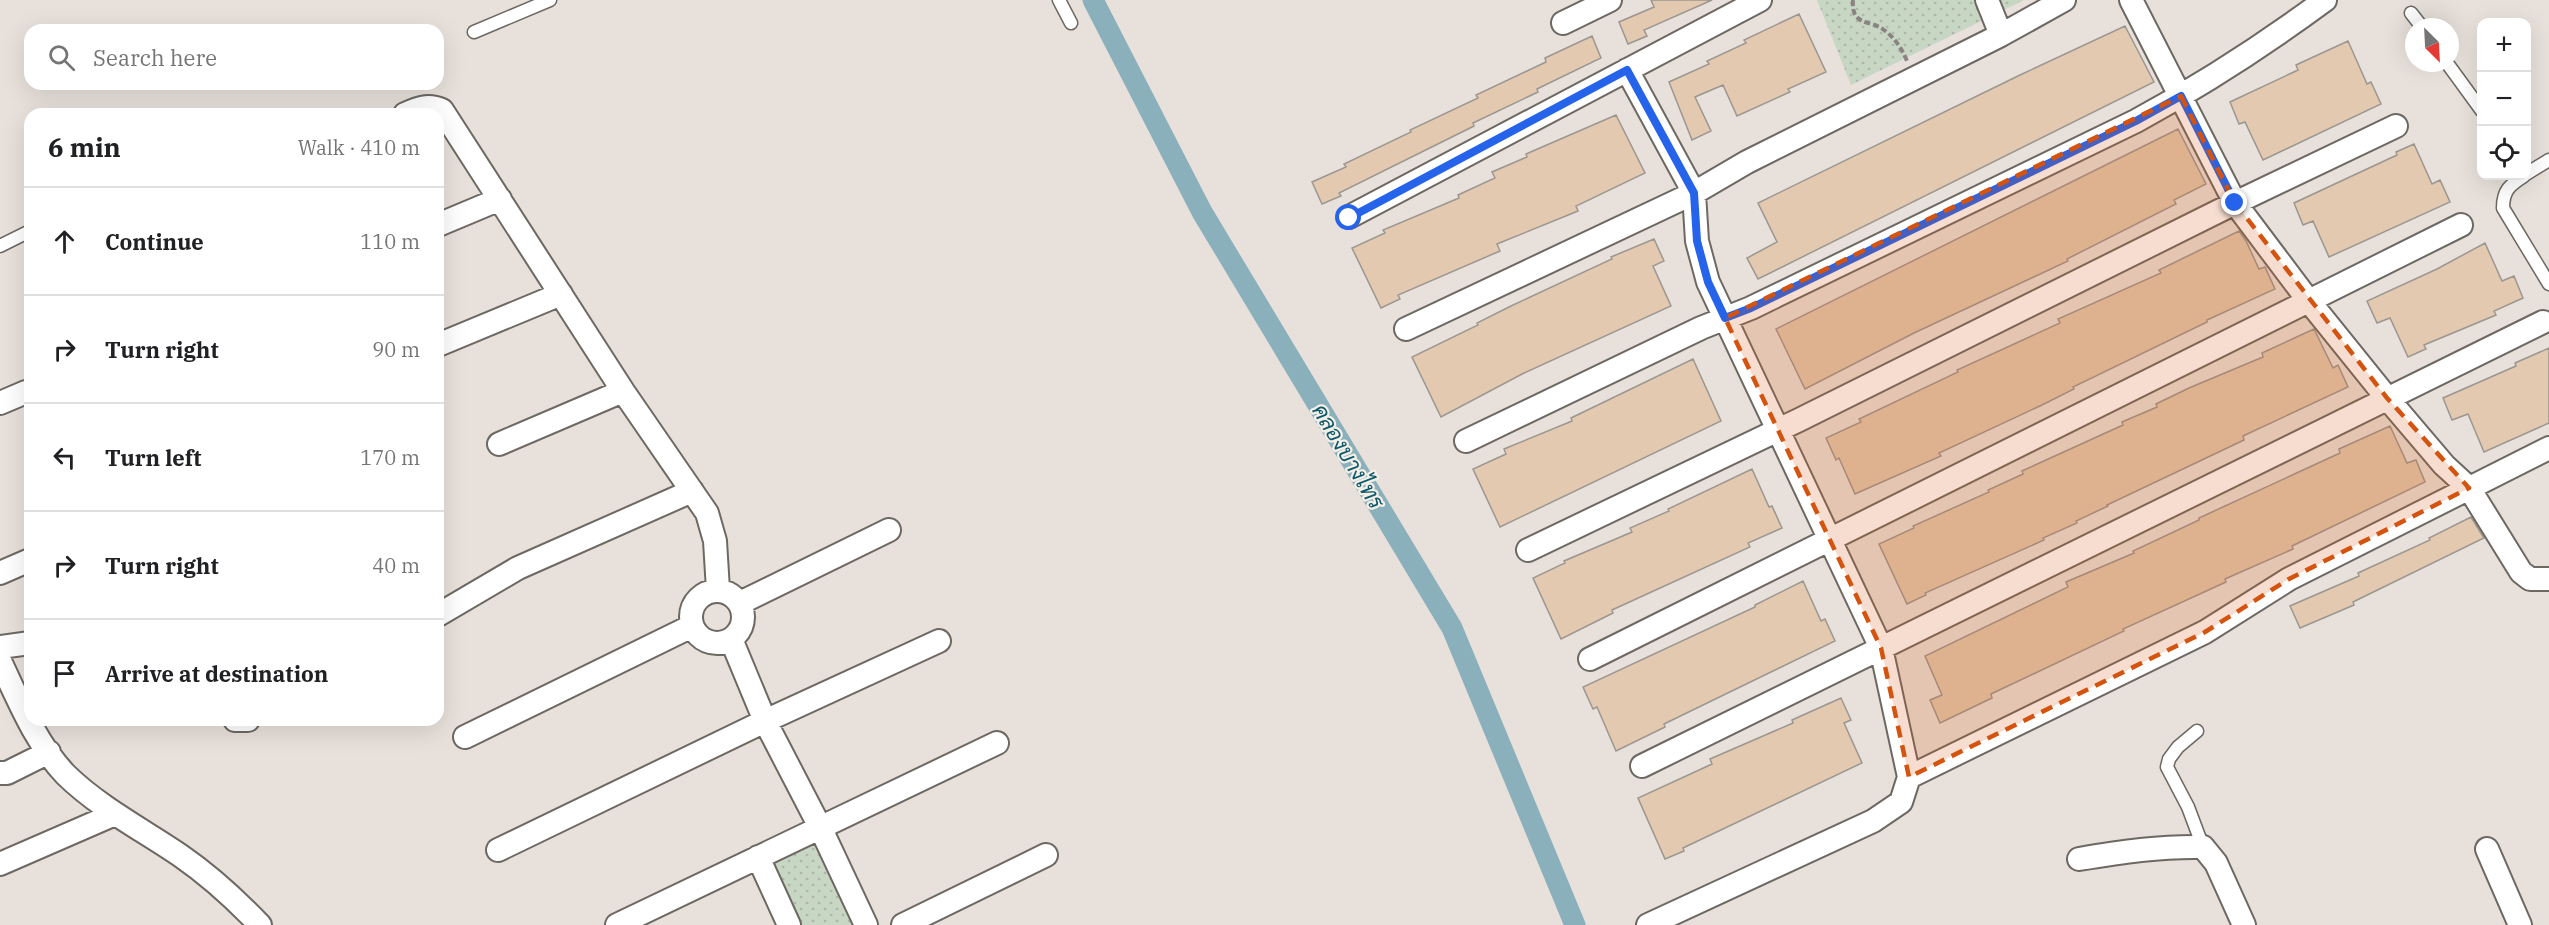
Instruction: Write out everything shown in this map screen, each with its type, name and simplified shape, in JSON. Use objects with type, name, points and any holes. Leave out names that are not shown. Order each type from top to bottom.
[{"type":"street","points":[[1563,24],[1610,0]]},
{"type":"street","points":[[1349,218],[1760,0]]},
{"type":"street","points":[[1987,0],[2001,35]]},
{"type":"street","points":[[1406,329],[1694,193],[1746,162],[2001,35],[2064,0]]},
{"type":"street","points":[[2117,0],[2122,0]]},
{"type":"street","points":[[2131,0],[2235,203],[2308,300],[2387,398],[2444,465],[2469,488],[2521,572],[2530,579],[2549,579]]},
{"type":"street","points":[[1466,441],[1725,318],[1751,308],[2136,121],[2264,45],[2325,0]]},
{"type":"street","points":[[1627,70],[1694,193],[1697,241],[1708,282],[1881,648],[1909,777],[1901,802],[1873,821],[1648,925]]},
{"type":"street","points":[[418,108],[432,106],[437,108]]},
{"type":"street","points":[[444,113],[623,391],[707,513],[715,541],[718,590]]},
{"type":"street","points":[[1528,550],[1778,430],[2235,203],[2396,126]]},
{"type":"street","points":[[444,223],[501,199]]},
{"type":"street","points":[[1590,659],[2461,225]]},
{"type":"street","points":[[444,343],[561,294]]},
{"type":"street","points":[[1642,766],[2542,322]]},
{"type":"street","points":[[500,444],[623,391]]},
{"type":"street","points":[[0,404],[24,393]]},
{"type":"street","points":[[1909,777],[2205,632],[2289,579],[2549,448]]},
{"type":"street","points":[[444,611],[518,568],[692,491]]},
{"type":"street","points":[[740,603],[889,530]]},
{"type":"street","points":[[0,573],[24,563]]},
{"type":"street","points":[[718,590],[730,594],[740,603],[744,612],[739,632],[731,639],[716,643],[702,638],[692,626],[691,613],[696,601],[705,593],[718,590]]},
{"type":"street","points":[[465,736],[692,626]]},
{"type":"street","points":[[731,639],[765,721],[821,829],[866,925]]},
{"type":"street","points":[[498,850],[765,721],[939,641]]},
{"type":"street","points":[[0,647],[24,644]]},
{"type":"street","points":[[0,661],[24,710]]},
{"type":"street","points":[[32,726],[66,774],[115,814],[183,858],[233,897],[260,925]]},
{"type":"street","points":[[617,925],[997,743]]},
{"type":"street","points":[[0,773],[7,773],[49,752]]},
{"type":"street","points":[[0,864],[115,814]]},
{"type":"street","points":[[2079,859],[2133,849],[2204,847],[2216,863],[2244,925]]},
{"type":"street","points":[[2487,849],[2520,925]]},
{"type":"street","points":[[903,925],[1046,855]]},
{"type":"street","points":[[758,857],[789,925]]},
{"type":"lane","points":[[474,32],[549,0]]},
{"type":"lane","points":[[1059,0],[1071,23]]},
{"type":"lane","points":[[2411,13],[2415,18]]},
{"type":"lane","points":[[2453,72],[2477,105]]},
{"type":"lane","points":[[2531,171],[2549,159]]},
{"type":"lane","points":[[2517,180],[2509,185],[2503,196],[2503,208],[2549,284]]},
{"type":"lane","points":[[0,246],[24,234]]},
{"type":"lane","points":[[2198,731],[2178,747],[2169,759],[2168,767],[2188,807],[2204,847]]},
{"type":"path","points":[[1853,0],[1852,9],[1862,22],[1882,28],[1902,48],[1914,78]]},
{"type":"highlighted area","points":[[2181,96],[2235,203],[2387,398],[2469,488],[2289,579],[2205,632],[1909,777],[1881,648],[1725,318]]},
{"type":"green space","points":[[1817,0],[2024,0],[1851,85]]},
{"type":"green space","points":[[821,829],[866,925],[783,925],[748,860]]},
{"type":"building","points":[[1651,0],[1712,0],[1644,30],[1647,36],[1628,44],[1619,22],[1654,7]]},
{"type":"building","points":[[1799,14],[1826,72],[1788,89],[1790,92],[1737,116],[1723,85],[1695,97],[1711,131],[1692,140],[1669,82],[1709,64],[1707,61],[1746,43],[1744,40]]},
{"type":"building","points":[[2125,26],[2154,82],[1758,279],[1747,258],[1777,242],[1758,203]]},
{"type":"building","points":[[1592,36],[1601,58],[1537,89],[1538,92],[1473,123],[1474,126],[1339,193],[1341,196],[1322,204],[1312,182],[1346,167],[1344,164],[1478,98],[1476,95],[1546,62],[1545,58]]},
{"type":"building","points":[[2348,41],[2367,84],[2371,82],[2381,104],[2263,160],[2245,122],[2239,124],[2230,102],[2298,70],[2296,65]]},
{"type":"building","points":[[1616,115],[1645,173],[1576,206],[1578,211],[1497,244],[1500,251],[1398,295],[1400,299],[1381,308],[1352,248],[1385,233],[1383,230],[1459,198],[1458,195],[1495,178],[1492,172],[1527,157],[1526,154]]},
{"type":"building","points":[[2178,129],[2206,184],[2174,200],[2176,204],[2067,259],[2068,261],[1914,333],[1805,389],[1776,329]]},
{"type":"building","points":[[2414,144],[2432,184],[2440,180],[2450,202],[2329,257],[2313,221],[2303,225],[2294,203],[2397,155],[2396,152]]},
{"type":"building","points":[[2239,231],[2259,269],[2265,267],[2275,289],[2207,320],[2073,387],[2074,389],[2042,405],[1939,453],[1941,456],[1855,494],[1839,458],[1836,460],[1826,438],[1861,422],[1859,419],[1958,372],[1957,370],[2060,323],[2058,319],[2161,273],[2159,270]]},
{"type":"building","points":[[1654,239],[1664,261],[1653,266],[1671,306],[1524,373],[1441,417],[1412,357],[1511,306],[1612,259],[1611,257]]},
{"type":"building","points":[[2485,243],[2502,281],[2514,276],[2523,298],[2494,311],[2496,315],[2424,345],[2426,349],[2408,357],[2390,318],[2377,323],[2367,301],[2437,269]]},
{"type":"building","points":[[2314,329],[2333,368],[2338,365],[2348,387],[2243,436],[2244,440],[2107,505],[2076,521],[2077,523],[2043,538],[2044,540],[1925,593],[1926,595],[1907,604],[1879,544],[1989,492],[1988,490],[2023,474],[2022,471],[2123,425],[2122,422],[2157,407],[2156,404],[2263,357],[2262,353]]},
{"type":"building","points":[[2549,348],[2549,423],[2484,452],[2468,414],[2452,420],[2443,398],[2516,366],[2515,363]]},
{"type":"building","points":[[1693,359],[1721,421],[1500,527],[1473,469],[1506,454],[1504,449],[1572,421],[1571,418]]},
{"type":"building","points":[[2390,426],[2407,463],[2416,460],[2425,482],[2292,546],[2293,549],[2225,579],[2226,582],[2123,629],[2124,631],[1991,694],[1992,698],[1940,723],[1930,700],[1942,695],[1925,656],[2068,587],[2066,582],[2134,553],[2133,551],[2199,518],[2340,453],[2339,449]]},
{"type":"building","points":[[1752,469],[1769,507],[1772,506],[1782,528],[1748,543],[1750,547],[1612,610],[1613,613],[1561,639],[1533,578],[1565,563],[1564,561],[1632,532],[1630,528]]},
{"type":"building","points":[[2471,517],[2484,538],[2353,602],[2354,605],[2300,628],[2290,606],[2359,576],[2358,573],[2430,540],[2429,538]]},
{"type":"building","points":[[1803,581],[1821,621],[1825,619],[1835,641],[1664,724],[1665,727],[1616,751],[1597,707],[1593,709],[1583,687],[1755,607]]},
{"type":"building","points":[[1841,698],[1851,720],[1844,723],[1862,763],[1683,848],[1684,851],[1665,859],[1638,798],[1712,764],[1710,759],[1793,723],[1792,720]]},
{"type":"waterway","name":"คลองบางไทร","points":[[1093,0],[1202,212],[1452,628],[1575,925]]},
{"type":"route","points":[[1349,218],[1627,70],[1694,193],[1697,241],[1708,282],[1725,318],[1751,308],[2136,121],[2181,96],[2235,203]]}]
